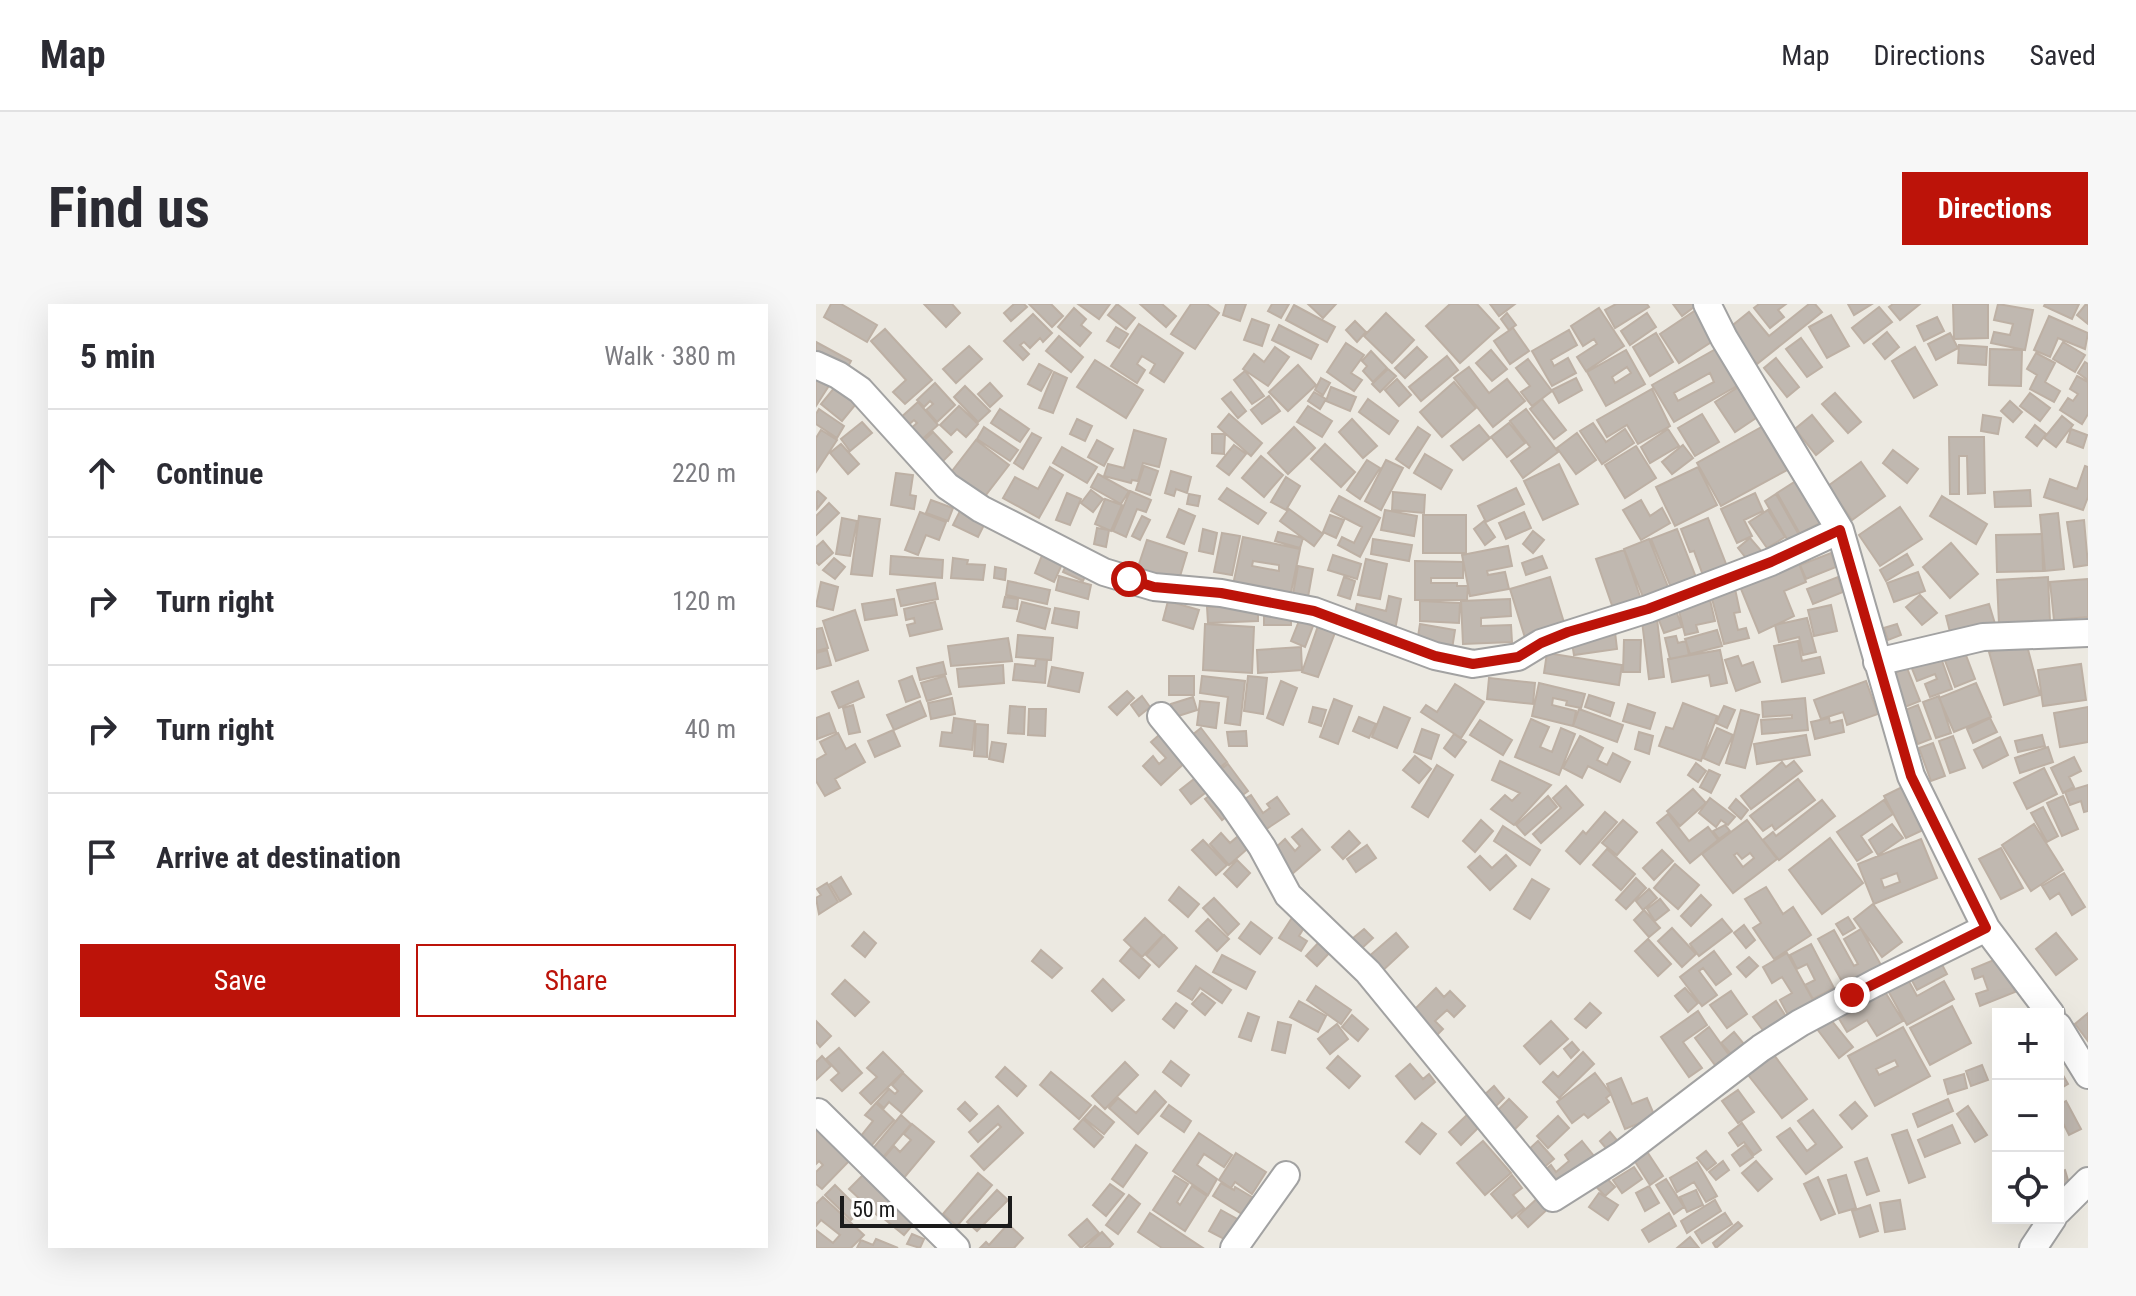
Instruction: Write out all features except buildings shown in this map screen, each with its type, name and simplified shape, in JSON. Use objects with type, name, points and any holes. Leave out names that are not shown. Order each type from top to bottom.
[{"type":"street","points":[[1707,304],[1724,338],[1840,530],[1911,776],[1986,928],[2046,1008]]},
{"type":"street","points":[[816,365],[860,390],[947,486],[981,509],[1104,572],[1154,587],[1221,593],[1314,611],[1435,656],[1473,664],[1518,657],[1554,638],[1648,609],[1771,562],[1840,530]]},
{"type":"street","points":[[1877,662],[1983,637],[2088,633]]},
{"type":"street","points":[[1161,716],[1231,802],[1262,847],[1288,895],[1368,972],[1553,1198],[1621,1155],[1761,1048],[1800,1023],[1898,970],[1986,928]]},
{"type":"street","points":[[2064,1036],[2088,1075]]},
{"type":"street","points":[[817,1112],[956,1248]]},
{"type":"street","points":[[1234,1248],[1286,1175]]},
{"type":"street","points":[[2064,1205],[2088,1181]]},
{"type":"street","points":[[2033,1248],[2049,1224]]},
{"type":"route","points":[[1129,579],[1154,587],[1221,593],[1314,611],[1435,656],[1473,664],[1518,657],[1568,632],[1648,609],[1771,562],[1840,530],[1911,776],[1986,928],[1852,995]]}]
